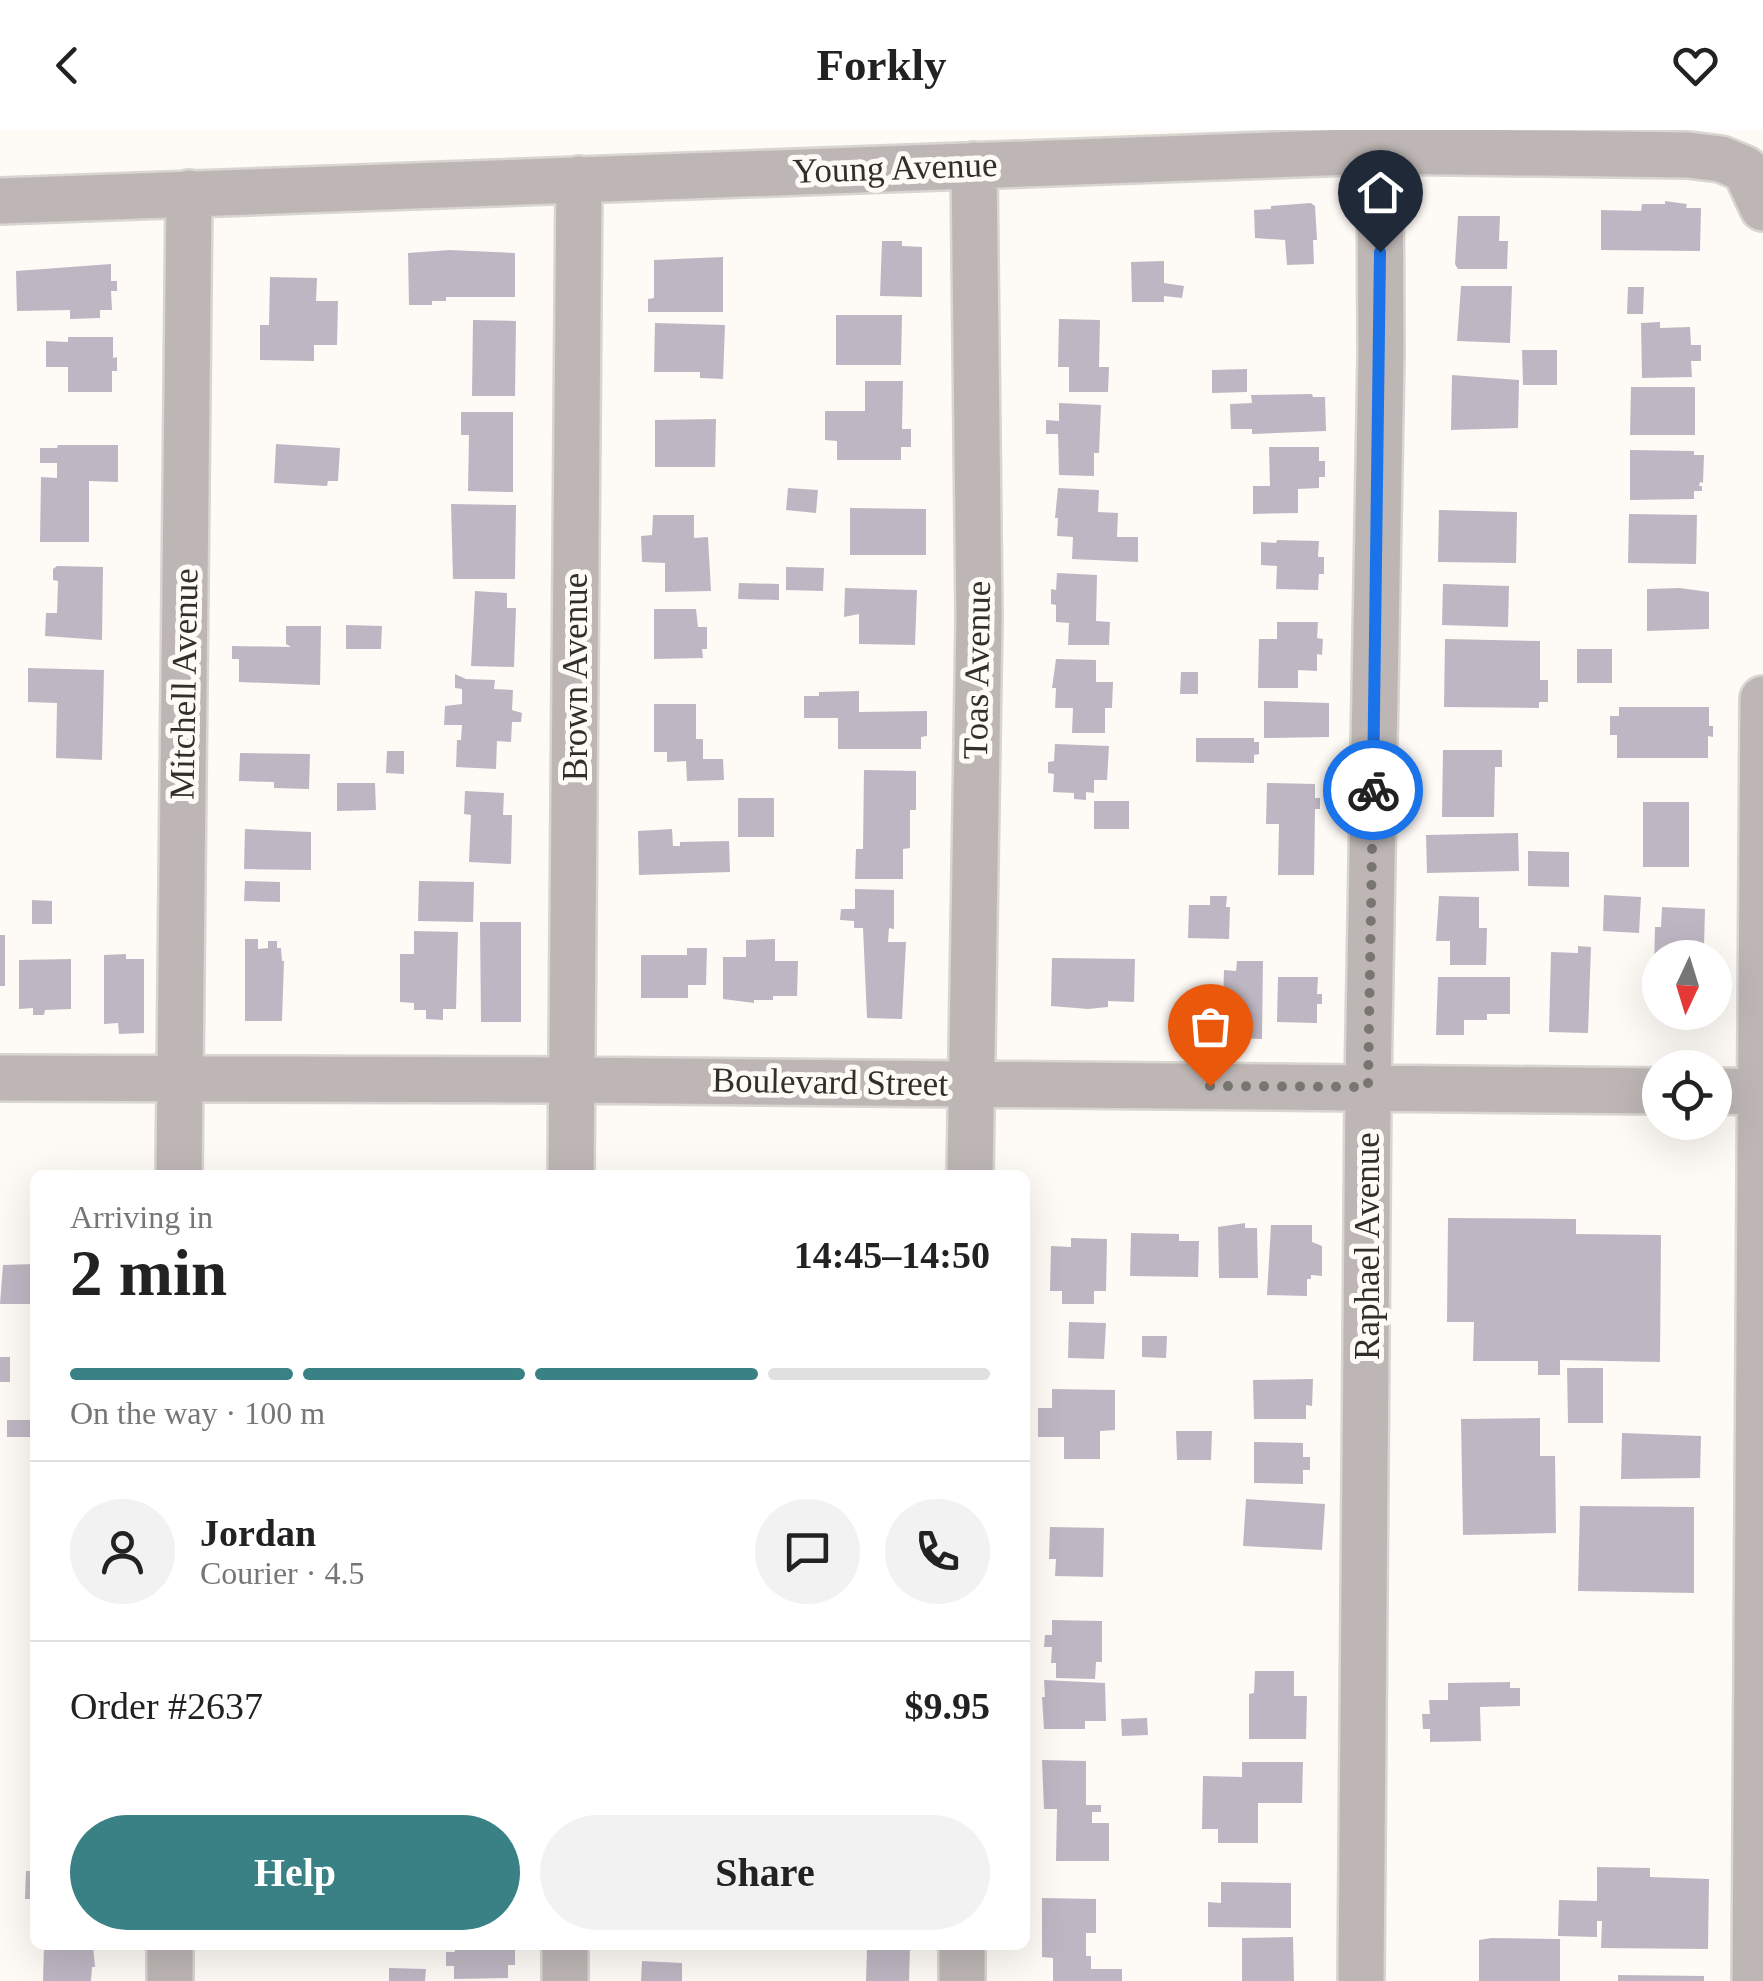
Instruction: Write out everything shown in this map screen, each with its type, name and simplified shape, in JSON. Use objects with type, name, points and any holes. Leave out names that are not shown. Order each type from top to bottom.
[{"type":"street","name":"Young Avenue","points":[[0,201],[1380,151],[1704,157],[1744,169],[1763,208]]},
{"type":"street","name":"Raphael Avenue","points":[[1361,1981],[1368,1087],[1381,353],[1380,151]]},
{"type":"street","name":"Toas Avenue","points":[[970,1170],[979,618],[974,165]]},
{"type":"street","name":"Brown Avenue","points":[[571,1170],[579,179]]},
{"type":"street","name":"Mitchell Avenue","points":[[180,1170],[189,193]]},
{"type":"street","points":[[1754,1981],[1746,1092],[1763,699]]},
{"type":"street","name":"Boulevard Street","points":[[0,1078],[1642,1091]]},
{"type":"street","points":[[170,1950],[170,1981]]},
{"type":"street","points":[[565,1950],[565,1981]]},
{"type":"street","points":[[962,1950],[962,1981]]},
{"type":"building","points":[[1665,201],[1701,208],[1700,251],[1601,250],[1601,210],[1641,211],[1642,204]]},
{"type":"building","points":[[1311,203],[1315,206],[1317,240],[1313,240],[1314,264],[1287,265],[1285,240],[1255,238],[1254,210]]},
{"type":"building","points":[[1458,216],[1500,216],[1499,241],[1508,241],[1507,269],[1458,269]]},
{"type":"building","points":[[882,241],[922,247],[922,297],[880,296]]},
{"type":"building","points":[[408,253],[515,253],[515,297],[446,297],[446,301],[432,301],[432,305],[409,305]]},
{"type":"building","points":[[723,257],[723,312],[648,312],[648,299],[654,298],[654,260]]},
{"type":"building","points":[[1164,261],[1164,283],[1184,286],[1182,298],[1164,296],[1164,302],[1132,302],[1131,262]]},
{"type":"building","points":[[111,264],[111,281],[117,281],[117,291],[111,291],[112,310],[100,310],[100,318],[70,319],[70,310],[17,311],[16,271]]},
{"type":"building","points":[[270,277],[317,278],[316,301],[338,301],[337,345],[314,345],[314,361],[260,360],[260,325],[269,325]]},
{"type":"building","points":[[1461,286],[1512,286],[1510,343],[1457,341]]},
{"type":"building","points":[[1628,287],[1644,287],[1643,314],[1627,314]]},
{"type":"building","points":[[836,315],[902,315],[901,365],[836,365]]},
{"type":"building","points":[[1059,319],[1100,320],[1099,367],[1109,367],[1108,392],[1069,392],[1069,367],[1058,367]]},
{"type":"building","points":[[473,320],[516,321],[515,396],[472,396]]},
{"type":"building","points":[[1660,322],[1660,328],[1690,327],[1691,345],[1701,345],[1701,361],[1691,361],[1692,377],[1642,378],[1641,323]]},
{"type":"building","points":[[655,323],[725,325],[723,379],[700,378],[700,372],[654,372]]},
{"type":"building","points":[[68,337],[113,337],[117,371],[112,371],[112,392],[68,392],[68,367],[46,367],[46,341],[68,342]]},
{"type":"building","points":[[1522,350],[1557,350],[1557,385],[1523,385]]},
{"type":"building","points":[[1247,369],[1247,392],[1212,393],[1212,370]]},
{"type":"building","points":[[1452,375],[1519,380],[1518,428],[1451,430]]},
{"type":"building","points":[[865,381],[903,381],[902,429],[911,429],[911,447],[901,447],[901,460],[837,460],[837,441],[825,440],[825,411],[865,411]]},
{"type":"building","points":[[1631,387],[1695,387],[1695,435],[1630,435]]},
{"type":"building","points":[[1251,395],[1325,397],[1326,431],[1252,434],[1252,429],[1231,429],[1230,404],[1252,403]]},
{"type":"building","points":[[1059,403],[1101,405],[1094,476],[1059,475],[1058,434],[1046,434],[1046,420],[1059,421]]},
{"type":"building","points":[[461,412],[513,412],[513,492],[468,491],[469,435],[461,435]]},
{"type":"building","points":[[716,419],[715,467],[655,467],[655,420]]},
{"type":"building","points":[[276,444],[340,448],[338,481],[328,481],[327,486],[274,483]]},
{"type":"building","points":[[118,445],[118,482],[89,481],[89,542],[40,542],[41,477],[57,478],[57,463],[40,463],[40,448]]},
{"type":"building","points":[[1269,447],[1319,447],[1319,461],[1325,461],[1325,477],[1319,477],[1319,488],[1298,489],[1298,513],[1253,514],[1253,486],[1270,486]]},
{"type":"building","points":[[1630,450],[1694,451],[1694,455],[1704,455],[1703,483],[1699,486],[1702,491],[1694,491],[1694,499],[1630,500]]},
{"type":"building","points":[[788,488],[818,490],[816,513],[786,510]]},
{"type":"building","points":[[1058,488],[1099,490],[1098,512],[1118,513],[1117,537],[1138,537],[1138,562],[1072,559],[1073,537],[1057,536]]},
{"type":"building","points":[[451,504],[516,505],[515,579],[453,579]]},
{"type":"building","points":[[850,508],[926,509],[926,555],[850,555]]},
{"type":"building","points":[[1439,510],[1517,512],[1516,563],[1438,562]]},
{"type":"building","points":[[1629,514],[1697,515],[1696,564],[1628,563]]},
{"type":"building","points":[[653,515],[694,515],[694,538],[708,537],[711,591],[665,592],[665,563],[642,562],[641,536],[652,535]]},
{"type":"building","points":[[1319,541],[1318,557],[1324,557],[1324,574],[1319,574],[1318,590],[1276,589],[1277,566],[1261,565],[1261,542]]},
{"type":"building","points":[[103,567],[102,640],[45,636],[46,613],[57,613],[58,581],[53,580],[53,569]]},
{"type":"building","points":[[786,567],[824,568],[823,591],[786,590]]},
{"type":"building","points":[[1057,573],[1097,575],[1096,621],[1110,622],[1109,645],[1068,645],[1069,623],[1056,622],[1056,605],[1051,604]]},
{"type":"building","points":[[739,583],[779,584],[779,600],[738,599]]},
{"type":"building","points":[[1443,584],[1509,586],[1508,627],[1442,625]]},
{"type":"building","points":[[845,588],[917,590],[915,645],[859,644],[859,614],[844,617]]},
{"type":"building","points":[[1647,589],[1709,592],[1709,629],[1647,631]]},
{"type":"building","points":[[475,591],[507,593],[507,608],[516,608],[514,667],[471,666]]},
{"type":"building","points":[[654,609],[696,609],[698,627],[707,627],[703,658],[654,659]]},
{"type":"building","points":[[1277,622],[1318,622],[1322,655],[1317,654],[1317,671],[1298,670],[1298,688],[1258,688],[1259,639],[1277,639]]},
{"type":"building","points":[[346,625],[382,626],[381,649],[346,649]]},
{"type":"building","points":[[286,626],[321,626],[320,685],[239,682],[239,659],[232,659],[232,646],[291,647],[286,644]]},
{"type":"building","points":[[1445,639],[1540,641],[1540,680],[1548,680],[1548,702],[1539,702],[1539,708],[1444,707]]},
{"type":"building","points":[[1577,649],[1612,649],[1612,683],[1577,683]]},
{"type":"building","points":[[1056,659],[1096,660],[1096,682],[1113,682],[1112,708],[1105,708],[1105,733],[1072,733],[1073,708],[1055,708],[1056,688],[1052,688]]},
{"type":"building","points":[[28,668],[104,670],[102,760],[56,758],[57,703],[28,702]]},
{"type":"building","points":[[1181,672],[1198,672],[1198,694],[1180,694]]},
{"type":"building","points":[[455,674],[466,679],[495,680],[494,689],[513,690],[512,710],[522,713],[521,722],[512,722],[511,742],[497,741],[496,769],[456,767],[462,725],[444,725],[445,706],[462,704],[462,689],[455,688]]},
{"type":"building","points":[[859,691],[859,712],[927,711],[927,736],[921,737],[921,749],[838,749],[838,718],[804,718],[804,696]]},
{"type":"building","points":[[1264,701],[1329,703],[1329,737],[1264,738]]},
{"type":"building","points":[[654,704],[696,704],[696,739],[703,739],[703,759],[723,759],[724,780],[687,781],[686,761],[667,762],[667,752],[654,752]]},
{"type":"building","points":[[1619,707],[1709,707],[1713,737],[1708,736],[1708,758],[1617,758],[1617,735],[1610,735],[1610,716],[1619,716]]},
{"type":"building","points":[[1196,738],[1254,738],[1254,742],[1259,742],[1259,754],[1254,755],[1254,763],[1196,762]]},
{"type":"building","points":[[1055,744],[1109,746],[1107,780],[1094,780],[1094,793],[1086,792],[1086,800],[1074,799],[1074,793],[1053,792],[1054,774],[1048,773],[1048,762],[1054,761]]},
{"type":"building","points":[[1443,750],[1502,750],[1502,767],[1495,767],[1494,817],[1442,817]]},
{"type":"building","points":[[387,751],[404,751],[404,774],[386,773]]},
{"type":"building","points":[[240,753],[310,754],[309,789],[239,781]]},
{"type":"building","points":[[864,770],[916,771],[916,810],[910,810],[910,848],[903,849],[903,879],[855,879],[856,849],[863,849]]},
{"type":"building","points":[[337,783],[375,783],[376,810],[337,811]]},
{"type":"building","points":[[1267,783],[1315,784],[1320,809],[1315,809],[1314,875],[1278,875],[1279,824],[1266,824]]},
{"type":"building","points":[[465,791],[504,793],[503,815],[512,815],[511,864],[469,862],[471,815],[464,814]]},
{"type":"building","points":[[738,798],[774,798],[774,837],[738,837]]},
{"type":"building","points":[[1094,801],[1129,801],[1129,829],[1094,829]]},
{"type":"building","points":[[1643,802],[1689,802],[1689,867],[1643,867]]},
{"type":"building","points":[[245,829],[311,832],[311,870],[244,869]]},
{"type":"building","points":[[672,829],[673,846],[680,846],[680,842],[729,841],[730,872],[639,875],[638,831]]},
{"type":"building","points":[[1518,833],[1519,871],[1427,873],[1426,835]]},
{"type":"building","points":[[1528,851],[1569,852],[1569,887],[1528,886]]},
{"type":"building","points":[[245,881],[280,882],[280,902],[244,901]]},
{"type":"building","points":[[419,881],[474,882],[473,922],[418,921]]},
{"type":"building","points":[[855,889],[894,890],[894,929],[889,928],[888,942],[906,942],[902,1019],[867,1018],[863,928],[854,928],[854,921],[840,920],[841,909],[855,909]]},
{"type":"building","points":[[1604,895],[1641,897],[1639,933],[1603,931]]},
{"type":"building","points":[[1210,896],[1227,896],[1229,939],[1188,938],[1189,905],[1210,905]]},
{"type":"building","points":[[1439,896],[1479,897],[1479,928],[1487,928],[1486,965],[1450,965],[1450,941],[1436,941]]},
{"type":"building","points":[[32,900],[52,901],[52,924],[32,924]]},
{"type":"building","points":[[1662,907],[1705,909],[1704,940],[1655,940],[1655,927],[1661,927]]},
{"type":"building","points":[[480,922],[521,922],[521,1022],[481,1022]]},
{"type":"building","points":[[414,931],[458,932],[456,1009],[443,1009],[443,1020],[426,1019],[426,1010],[414,1010],[414,1003],[400,1002],[400,954],[414,954]]},
{"type":"building","points":[[0,935],[5,935],[5,986],[0,986]]},
{"type":"building","points":[[245,939],[258,939],[258,949],[268,948],[268,941],[277,941],[277,948],[281,948],[282,1021],[245,1021]]},
{"type":"building","points":[[775,939],[775,961],[798,961],[797,996],[773,996],[773,1000],[754,1003],[723,999],[723,957],[746,957],[746,940]]},
{"type":"building","points":[[1578,946],[1591,947],[1588,1033],[1549,1032],[1551,952],[1578,953]]},
{"type":"building","points":[[687,948],[707,948],[706,985],[688,985],[688,998],[641,998],[641,955],[687,955]]},
{"type":"building","points":[[126,954],[126,959],[144,959],[144,1033],[119,1034],[118,1023],[104,1024],[104,955]]},
{"type":"building","points":[[1052,958],[1135,959],[1134,1002],[1108,1001],[1108,1007],[1088,1009],[1051,1006]]},
{"type":"building","points":[[71,959],[71,1009],[45,1010],[44,1015],[33,1015],[33,1008],[19,1009],[19,960]]},
{"type":"building","points":[[1237,961],[1263,961],[1262,1039],[1222,1038],[1224,970],[1236,971]]},
{"type":"building","points":[[1278,977],[1318,977],[1317,994],[1322,994],[1322,1004],[1317,1004],[1317,1023],[1277,1022]]},
{"type":"building","points":[[1438,977],[1510,977],[1510,1014],[1464,1020],[1464,1035],[1436,1035]]},
{"type":"building","points":[[1448,1218],[1576,1219],[1576,1234],[1661,1235],[1660,1362],[1560,1360],[1560,1375],[1538,1375],[1538,1361],[1473,1361],[1474,1322],[1447,1322]]},
{"type":"building","points":[[1245,1223],[1245,1228],[1257,1228],[1258,1278],[1219,1278],[1218,1227]]},
{"type":"building","points":[[1271,1225],[1312,1225],[1312,1242],[1322,1246],[1322,1276],[1311,1275],[1307,1279],[1307,1296],[1267,1295]]},
{"type":"building","points":[[1131,1233],[1179,1234],[1179,1241],[1199,1241],[1198,1277],[1130,1276]]},
{"type":"building","points":[[1071,1238],[1107,1239],[1106,1291],[1094,1291],[1094,1304],[1062,1304],[1062,1291],[1050,1291],[1051,1246],[1071,1247]]},
{"type":"building","points":[[30,1264],[30,1304],[0,1304],[3,1265]]},
{"type":"building","points":[[1069,1322],[1106,1323],[1104,1359],[1068,1358]]},
{"type":"building","points":[[1142,1336],[1167,1336],[1166,1358],[1142,1357]]},
{"type":"building","points":[[0,1357],[10,1357],[10,1382],[0,1382]]},
{"type":"building","points":[[1567,1368],[1603,1368],[1603,1423],[1568,1423]]},
{"type":"building","points":[[1313,1379],[1312,1406],[1306,1405],[1306,1419],[1254,1419],[1253,1380]]},
{"type":"building","points":[[1052,1389],[1115,1390],[1115,1430],[1100,1431],[1100,1459],[1064,1459],[1064,1437],[1038,1437],[1038,1408],[1052,1408]]},
{"type":"building","points":[[1540,1418],[1540,1456],[1555,1456],[1556,1533],[1463,1535],[1461,1419]]},
{"type":"building","points":[[7,1420],[30,1420],[30,1437],[7,1437]]},
{"type":"building","points":[[1176,1431],[1212,1431],[1211,1460],[1177,1460]]},
{"type":"building","points":[[1622,1433],[1701,1436],[1700,1478],[1621,1479]]},
{"type":"building","points":[[1254,1442],[1303,1443],[1303,1457],[1310,1457],[1310,1470],[1303,1470],[1303,1484],[1254,1483]]},
{"type":"building","points":[[1246,1499],[1325,1504],[1322,1550],[1243,1546]]},
{"type":"building","points":[[1580,1506],[1694,1507],[1694,1593],[1578,1591]]},
{"type":"building","points":[[1050,1527],[1104,1528],[1103,1577],[1055,1576],[1056,1559],[1049,1559]]},
{"type":"building","points":[[1052,1620],[1102,1621],[1102,1662],[1096,1662],[1095,1679],[1056,1678],[1056,1663],[1051,1663],[1052,1647],[1044,1647],[1045,1635],[1052,1635]]},
{"type":"building","points":[[1255,1671],[1294,1671],[1294,1696],[1307,1696],[1306,1739],[1249,1739],[1249,1694],[1254,1693]]},
{"type":"building","points":[[1044,1680],[1105,1683],[1106,1721],[1085,1721],[1085,1729],[1044,1729]]},
{"type":"building","points":[[1510,1682],[1510,1688],[1520,1688],[1520,1706],[1480,1707],[1481,1741],[1430,1742],[1430,1729],[1423,1729],[1422,1714],[1430,1714],[1429,1700],[1448,1700],[1448,1683]]},
{"type":"building","points":[[1147,1718],[1148,1735],[1122,1736],[1121,1719]]},
{"type":"building","points":[[1042,1760],[1086,1761],[1086,1805],[1101,1805],[1101,1812],[1092,1812],[1092,1823],[1109,1823],[1109,1861],[1056,1861],[1057,1809],[1044,1809]]},
{"type":"building","points":[[1242,1762],[1303,1762],[1302,1803],[1258,1803],[1258,1843],[1218,1843],[1218,1829],[1202,1829],[1203,1776],[1242,1777]]},
{"type":"building","points":[[1597,1867],[1650,1868],[1650,1877],[1709,1879],[1708,1949],[1601,1948],[1602,1921],[1597,1921],[1597,1937],[1558,1936],[1559,1900],[1597,1901]]},
{"type":"building","points":[[26,1871],[30,1871],[30,1899],[25,1899]]},
{"type":"building","points":[[1221,1882],[1291,1883],[1291,1928],[1208,1927],[1208,1902],[1221,1903]]},
{"type":"building","points":[[1042,1898],[1096,1899],[1096,1933],[1086,1933],[1086,1956],[1091,1956],[1091,1969],[1122,1969],[1122,1981],[1053,1981],[1053,1958],[1042,1957]]},
{"type":"building","points":[[1293,1937],[1294,1981],[1242,1981],[1242,1938]]},
{"type":"building","points":[[1560,1939],[1560,1981],[1479,1981],[1479,1940]]},
{"type":"building","points":[[44,1950],[93,1950],[91,1981],[43,1981]]},
{"type":"building","points":[[515,1950],[515,1965],[508,1965],[508,1978],[454,1979],[454,1966],[446,1966],[446,1952]]},
{"type":"building","points":[[867,1950],[910,1950],[909,1981],[866,1981]]},
{"type":"building","points":[[642,1961],[682,1963],[682,1981],[641,1981]]},
{"type":"building","points":[[389,1968],[426,1969],[425,1981],[389,1981]]},
{"type":"building","points":[[1618,1975],[1704,1976],[1704,1981],[1618,1981]]},
{"type":"way so far","points":[[1210,1086],[1368,1087],[1373,790]]},
{"type":"route","points":[[1373,790],[1380,252]]}]
